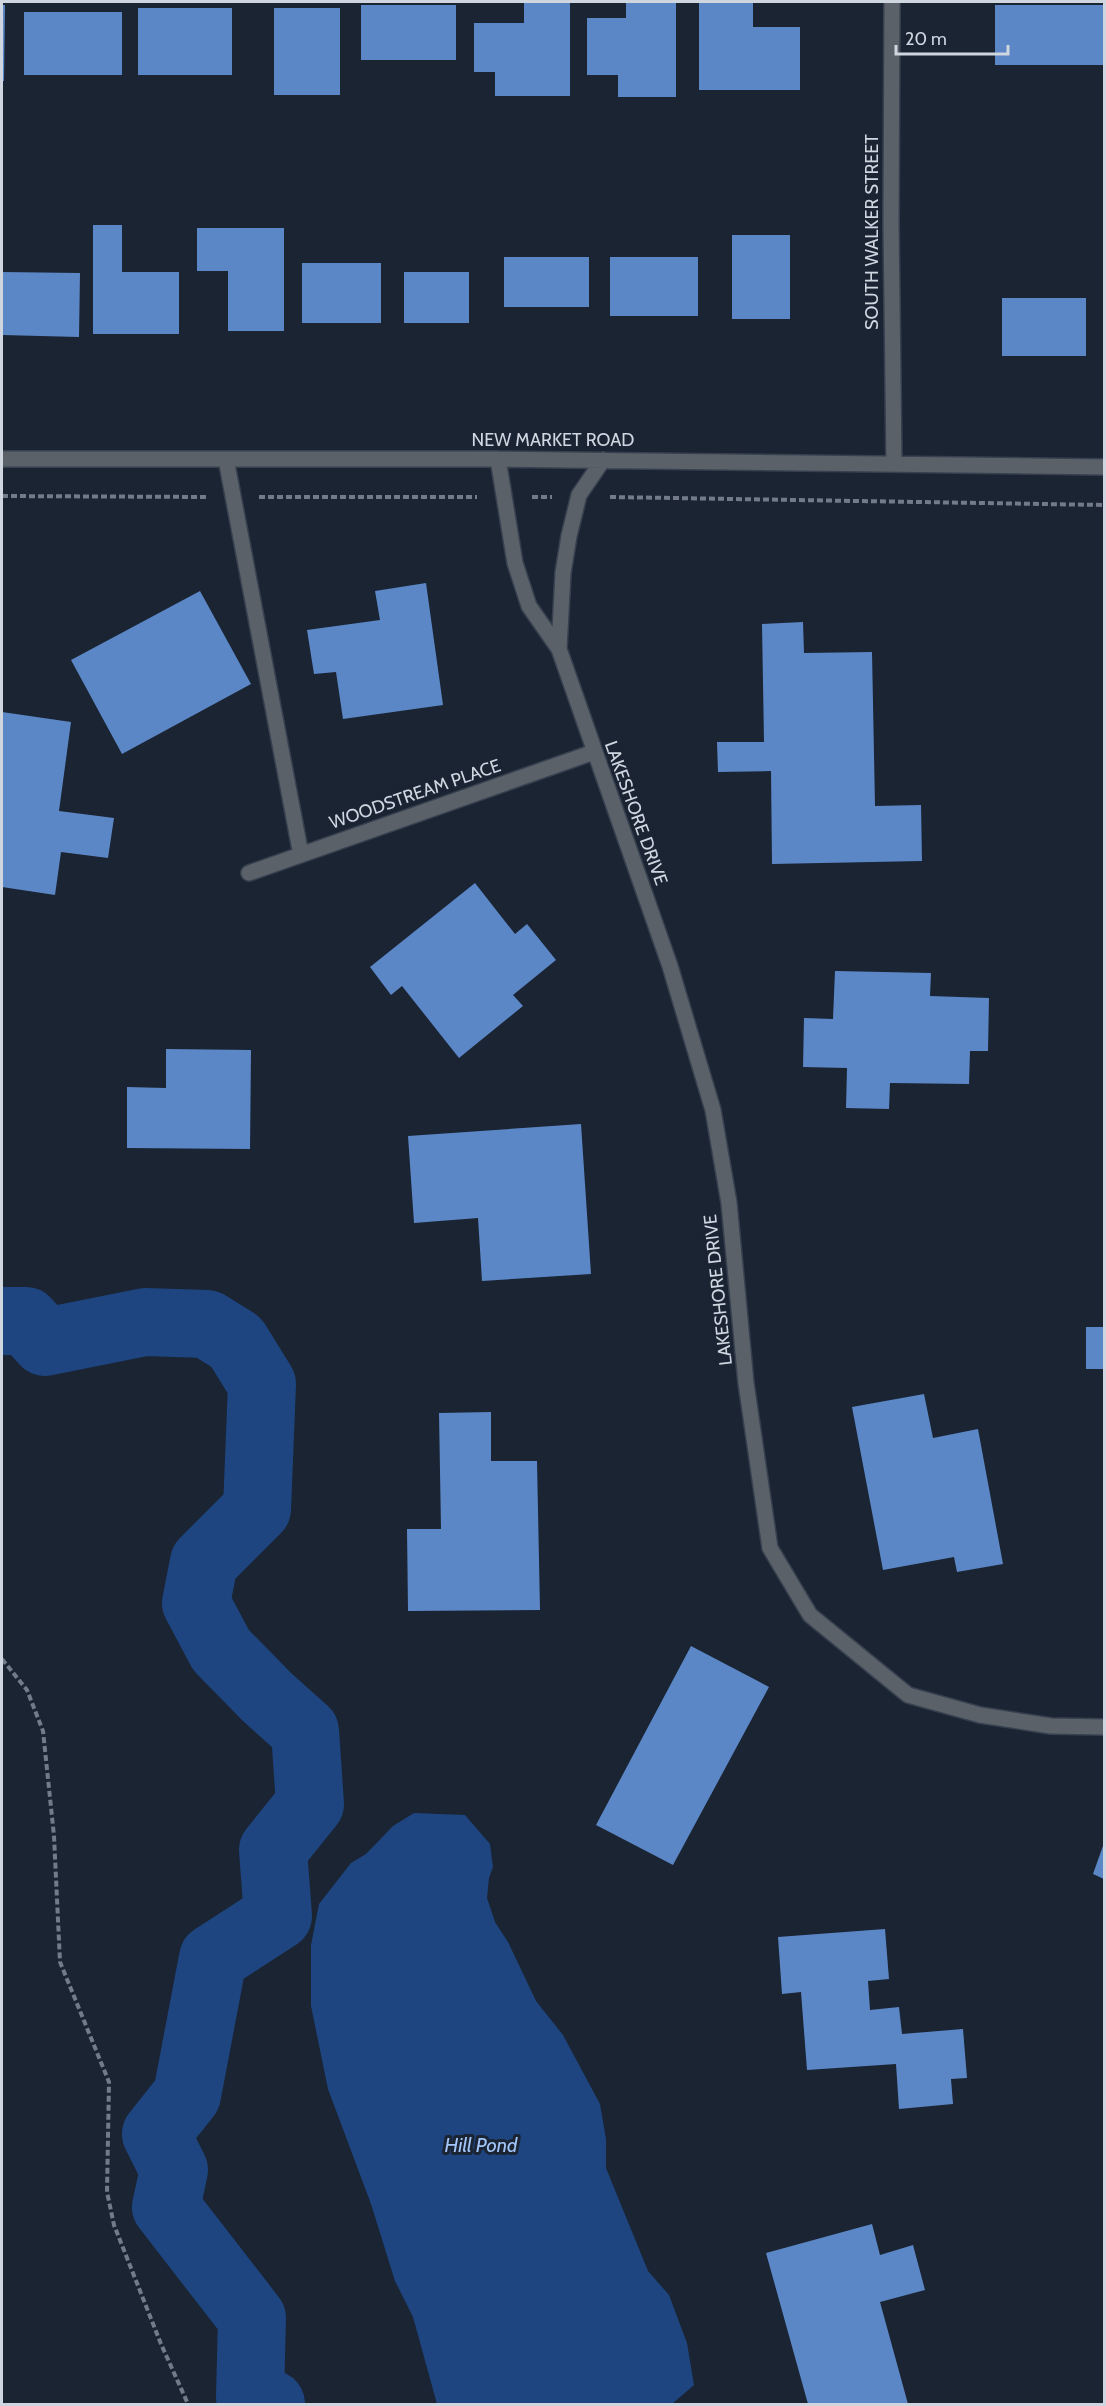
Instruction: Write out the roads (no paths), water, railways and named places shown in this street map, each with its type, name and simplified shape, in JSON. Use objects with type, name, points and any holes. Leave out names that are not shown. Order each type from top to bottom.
[{"type":"street","name":"SOUTH WALKER STREET","points":[[892,2],[891,223],[894,462]]},
{"type":"street","name":"NEW MARKET ROAD","points":[[2,459],[498,459],[894,462],[1104,467]]},
{"type":"street","points":[[226,459],[301,855]]},
{"type":"street","name":"LAKESHORE DRIVE","points":[[498,459],[515,563],[530,606],[558,649],[670,966],[713,1110],[729,1203],[746,1383],[770,1548],[810,1615],[908,1695],[980,1715],[1051,1726],[1104,1727]]},
{"type":"street","name":"LAKESHORE DRIVE","points":[[558,649],[563,573],[569,536],[579,495],[603,460]]},
{"type":"street","name":"WOODSTREAM PLACE","points":[[249,873],[594,752]]},
{"type":"water","name":"Hill Pond","points":[[414,1813],[465,1815],[490,1844],[493,1867],[489,1878],[487,1898],[495,1922],[508,1942],[536,2001],[563,2035],[600,2104],[606,2139],[606,2168],[648,2271],[669,2295],[687,2343],[694,2385],[672,2404],[437,2404],[413,2317],[395,2281],[371,2204],[328,2089],[311,2006],[311,1945],[319,1904],[351,1863],[366,1854],[393,1826]]},
{"type":"waterway","points":[[2,1321],[26,1321],[45,1342],[145,1322],[207,1324],[236,1342],[262,1384],[257,1509],[204,1562],[196,1603],[221,1650],[267,1697],[305,1731],[310,1804],[273,1850],[278,1916],[213,1958],[187,2095],[156,2134],[174,2170],[166,2207],[252,2318],[250,2397],[271,2404]]}]
